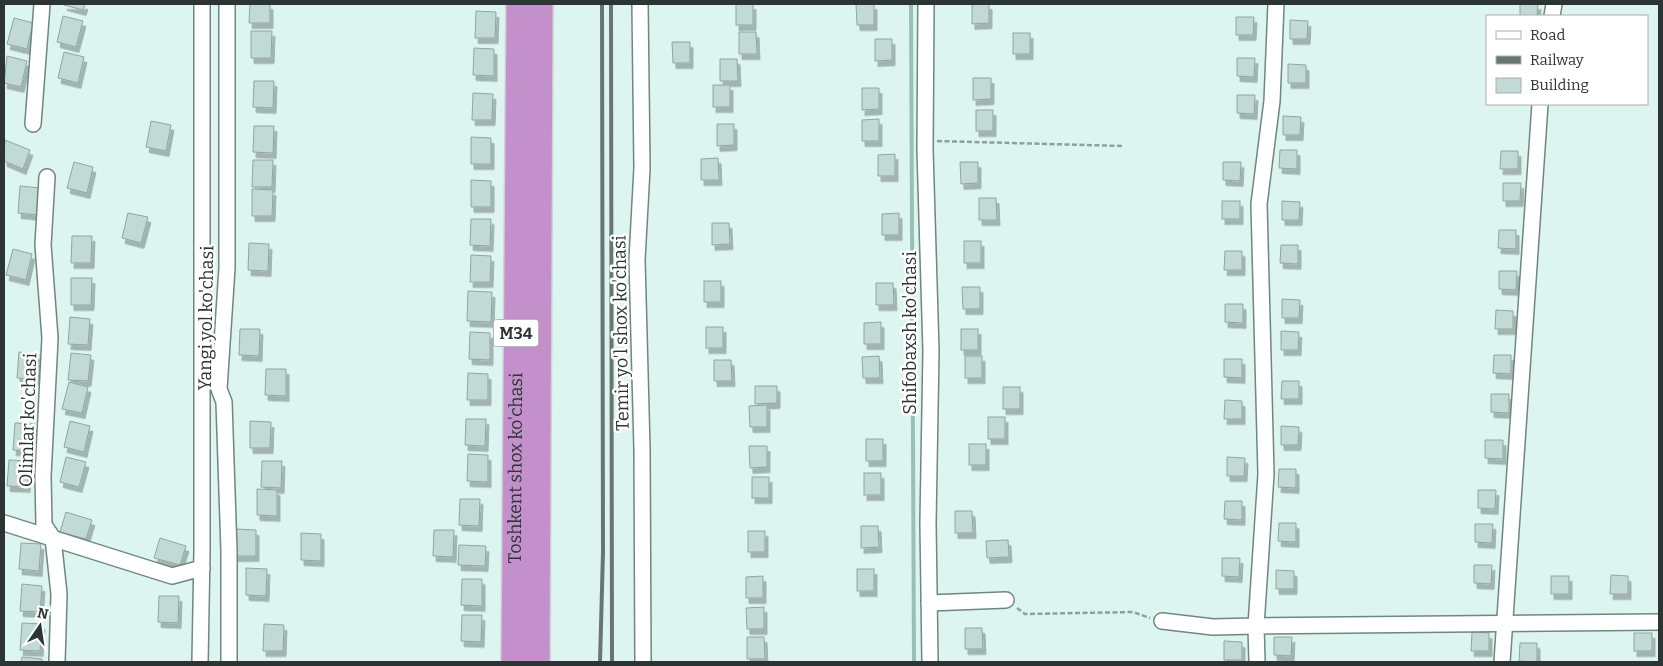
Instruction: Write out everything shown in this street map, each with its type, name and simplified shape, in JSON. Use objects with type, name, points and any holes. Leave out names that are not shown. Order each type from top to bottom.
[{"type":"highway","name":"Toshkent shox ko'chasi","points":[[514,662],[518,4]]},
{"type":"highway","name":"Toshkent shox ko'chasi","points":[[537,662],[540,4]]},
{"type":"street","points":[[33,124],[42,4]]},
{"type":"street","points":[[200,662],[202,568],[202,4]]},
{"type":"street","name":"Yangi yol ko'chasi","points":[[226,4],[227,268],[219,389],[224,402],[229,662]]},
{"type":"street","name":"Temir yo'l shox ko'chasi","points":[[640,4],[642,168],[636,260],[642,449],[643,662]]},
{"type":"street","name":"Shifobaxsh ko'chasi","points":[[926,4],[926,141],[931,351],[930,662]]},
{"type":"street","points":[[1257,662],[1256,626],[1266,474],[1259,204],[1272,101],[1276,4]]},
{"type":"street","points":[[1502,662],[1540,105]]},
{"type":"street","name":"Olimlar ko'chasi","points":[[47,177],[44,244],[50,338],[43,476],[44,525],[53,538],[59,594],[57,662]]},
{"type":"street","points":[[4,523],[172,576],[202,568]]},
{"type":"street","points":[[202,551],[228,551]]},
{"type":"street","points":[[929,603],[1006,600]]},
{"type":"street","points":[[1162,621],[1213,627],[1659,622]]},
{"type":"path","points":[[926,141],[1123,146]]},
{"type":"path","points":[[1006,600],[1025,614],[1133,612],[1162,621]]},
{"type":"building","points":[[64,4],[85,4],[83,10]]},
{"type":"building","points":[[250,4],[270,4],[270,23],[249,23]]},
{"type":"building","points":[[736,4],[753,4],[753,25],[736,25]]},
{"type":"building","points":[[856,4],[874,4],[874,25],[857,25]]},
{"type":"building","points":[[972,4],[989,4],[989,23],[972,24]]},
{"type":"building","points":[[1520,4],[1538,4],[1537,15],[1520,15]]},
{"type":"building","points":[[476,11],[496,12],[495,38],[475,38]]},
{"type":"building","points":[[63,16],[83,21],[76,47],[57,42]]},
{"type":"building","points":[[1236,17],[1254,17],[1253,35],[1236,35]]},
{"type":"building","points":[[14,18],[33,23],[27,49],[7,44]]},
{"type":"building","points":[[1290,20],[1308,21],[1307,39],[1290,39]]},
{"type":"building","points":[[251,31],[272,31],[271,58],[251,58]]},
{"type":"building","points":[[739,32],[756,32],[757,54],[739,54]]},
{"type":"building","points":[[1013,33],[1030,33],[1030,54],[1013,54]]},
{"type":"building","points":[[875,39],[892,39],[892,60],[875,61]]},
{"type":"building","points":[[672,42],[690,42],[690,63],[673,63]]},
{"type":"building","points":[[474,48],[494,49],[494,76],[473,75]]},
{"type":"building","points":[[64,52],[84,57],[78,83],[58,78]]},
{"type":"building","points":[[7,56],[27,61],[21,87],[4,83]]},
{"type":"building","points":[[1237,58],[1255,58],[1254,77],[1237,76]]},
{"type":"building","points":[[720,59],[737,59],[738,81],[720,81]]},
{"type":"building","points":[[1288,64],[1306,65],[1306,83],[1288,83]]},
{"type":"building","points":[[973,78],[991,78],[991,99],[973,100]]},
{"type":"building","points":[[254,81],[274,81],[273,108],[253,107]]},
{"type":"building","points":[[713,85],[730,85],[730,107],[713,107]]},
{"type":"building","points":[[862,88],[879,88],[879,109],[862,110]]},
{"type":"building","points":[[473,93],[493,94],[492,120],[472,120]]},
{"type":"building","points":[[1237,95],[1255,95],[1254,114],[1237,113]]},
{"type":"building","points":[[976,110],[993,110],[993,131],[976,131]]},
{"type":"building","points":[[1283,116],[1301,117],[1300,135],[1283,135]]},
{"type":"building","points":[[879,119],[879,141],[862,141],[862,120]]},
{"type":"building","points":[[151,121],[171,125],[166,151],[146,147]]},
{"type":"building","points":[[717,124],[734,124],[734,145],[717,146]]},
{"type":"building","points":[[254,126],[274,126],[273,153],[253,152]]},
{"type":"building","points":[[471,137],[491,138],[491,164],[471,164]]},
{"type":"building","points":[[5,140],[30,150],[23,169],[4,161]]},
{"type":"building","points":[[1280,150],[1297,150],[1297,169],[1279,168]]},
{"type":"building","points":[[1501,151],[1518,151],[1518,169],[1500,169]]},
{"type":"building","points":[[895,154],[895,176],[878,176],[878,155]]},
{"type":"building","points":[[718,158],[719,180],[701,180],[701,159]]},
{"type":"building","points":[[253,160],[273,160],[272,187],[252,187]]},
{"type":"building","points":[[74,162],[93,167],[87,193],[67,188]]},
{"type":"building","points":[[960,162],[978,162],[978,183],[961,184]]},
{"type":"building","points":[[1223,162],[1241,162],[1240,181],[1223,180]]},
{"type":"building","points":[[471,180],[491,181],[491,207],[471,207]]},
{"type":"building","points":[[1503,183],[1521,183],[1520,201],[1503,201]]},
{"type":"building","points":[[20,186],[40,188],[38,215],[18,213]]},
{"type":"building","points":[[252,189],[273,190],[272,216],[252,216]]},
{"type":"building","points":[[979,198],[996,198],[997,220],[979,220]]},
{"type":"building","points":[[1222,201],[1240,201],[1240,219],[1222,219]]},
{"type":"building","points":[[1282,201],[1300,202],[1299,220],[1282,220]]},
{"type":"building","points":[[128,213],[148,217],[141,243],[122,238]]},
{"type":"building","points":[[899,213],[899,235],[882,235],[882,214]]},
{"type":"building","points":[[471,219],[491,219],[490,246],[470,245]]},
{"type":"building","points":[[712,223],[729,223],[730,244],[712,245]]},
{"type":"building","points":[[1499,230],[1516,230],[1516,249],[1498,248]]},
{"type":"building","points":[[72,236],[92,236],[91,263],[71,263]]},
{"type":"building","points":[[964,241],[981,241],[981,263],[964,263]]},
{"type":"building","points":[[249,243],[269,244],[268,271],[248,270]]},
{"type":"building","points":[[1281,245],[1298,245],[1298,264],[1280,263]]},
{"type":"building","points":[[13,249],[32,254],[26,280],[6,275]]},
{"type":"building","points":[[1225,251],[1242,251],[1242,270],[1224,270]]},
{"type":"building","points":[[471,255],[491,256],[490,282],[470,282]]},
{"type":"building","points":[[1499,271],[1517,271],[1516,290],[1499,289]]},
{"type":"building","points":[[71,278],[92,278],[91,305],[71,305]]},
{"type":"building","points":[[704,281],[721,281],[721,302],[704,302]]},
{"type":"building","points":[[876,283],[893,283],[894,305],[876,305]]},
{"type":"building","points":[[962,287],[980,287],[980,309],[963,309]]},
{"type":"building","points":[[468,291],[492,292],[491,322],[467,321]]},
{"type":"building","points":[[1282,299],[1300,300],[1299,318],[1282,318]]},
{"type":"building","points":[[1225,304],[1243,304],[1243,323],[1225,322]]},
{"type":"building","points":[[1496,310],[1513,311],[1513,329],[1495,329]]},
{"type":"building","points":[[70,317],[90,319],[88,345],[68,344]]},
{"type":"building","points":[[881,322],[881,344],[864,344],[864,323]]},
{"type":"building","points":[[706,327],[723,327],[723,348],[706,348]]},
{"type":"building","points":[[240,329],[260,329],[259,356],[239,355]]},
{"type":"building","points":[[961,329],[978,329],[978,350],[961,350]]},
{"type":"building","points":[[1281,331],[1299,332],[1298,350],[1281,350]]},
{"type":"building","points":[[470,332],[490,333],[490,360],[469,359]]},
{"type":"building","points":[[19,352],[39,354],[37,380],[17,378]]},
{"type":"building","points":[[71,353],[91,355],[88,381],[68,380]]},
{"type":"building","points":[[1494,355],[1511,355],[1511,374],[1493,373]]},
{"type":"building","points":[[879,356],[880,378],[863,378],[862,357]]},
{"type":"building","points":[[965,356],[982,356],[982,378],[965,378]]},
{"type":"building","points":[[1224,359],[1242,359],[1242,378],[1224,377]]},
{"type":"building","points":[[714,360],[731,360],[732,381],[714,381]]},
{"type":"building","points":[[266,369],[286,369],[286,396],[265,395]]},
{"type":"building","points":[[468,373],[488,374],[488,400],[467,400]]},
{"type":"building","points":[[1282,381],[1299,381],[1299,399],[1281,399]]},
{"type":"building","points":[[69,382],[88,387],[82,413],[62,409]]},
{"type":"building","points":[[755,386],[777,386],[777,403],[755,404]]},
{"type":"building","points":[[1003,387],[1020,387],[1020,409],[1003,409]]},
{"type":"building","points":[[1491,394],[1509,394],[1509,413],[1491,412]]},
{"type":"building","points":[[1225,400],[1242,401],[1242,419],[1224,419]]},
{"type":"building","points":[[767,405],[767,427],[750,427],[749,406]]},
{"type":"building","points":[[988,417],[1005,417],[1005,439],[988,439]]},
{"type":"building","points":[[466,419],[486,419],[485,446],[465,445]]},
{"type":"building","points":[[70,421],[90,426],[84,452],[64,447]]},
{"type":"building","points":[[250,421],[271,422],[270,448],[250,448]]},
{"type":"building","points":[[15,423],[35,424],[33,451],[13,450]]},
{"type":"building","points":[[1281,426],[1299,427],[1298,445],[1281,445]]},
{"type":"building","points":[[866,439],[883,439],[883,461],[866,461]]},
{"type":"building","points":[[1485,440],[1503,440],[1503,459],[1485,458]]},
{"type":"building","points":[[969,444],[986,444],[986,465],[969,465]]},
{"type":"building","points":[[749,446],[767,446],[767,467],[750,468]]},
{"type":"building","points":[[468,454],[488,455],[488,482],[467,481]]},
{"type":"building","points":[[66,457],[86,462],[79,487],[60,482]]},
{"type":"building","points":[[1227,457],[1245,458],[1244,476],[1227,476]]},
{"type":"building","points":[[9,460],[29,461],[27,487],[7,486]]},
{"type":"building","points":[[262,461],[282,461],[281,488],[261,487]]},
{"type":"building","points":[[1279,469],[1296,469],[1296,488],[1278,487]]},
{"type":"building","points":[[864,473],[881,473],[881,495],[864,495]]},
{"type":"building","points":[[752,477],[769,477],[769,498],[752,498]]},
{"type":"building","points":[[257,489],[277,490],[277,516],[257,515]]},
{"type":"building","points":[[1478,490],[1496,490],[1495,509],[1478,508]]},
{"type":"building","points":[[460,499],[480,499],[479,526],[459,525]]},
{"type":"building","points":[[1225,501],[1242,501],[1242,520],[1224,519]]},
{"type":"building","points":[[955,511],[972,511],[973,533],[955,533]]},
{"type":"building","points":[[66,512],[92,520],[86,539],[60,532]]},
{"type":"building","points":[[1279,523],[1296,523],[1296,542],[1278,541]]},
{"type":"building","points":[[1475,524],[1493,524],[1492,543],[1475,542]]},
{"type":"building","points":[[861,526],[878,526],[879,547],[861,548]]},
{"type":"building","points":[[236,529],[256,530],[256,556],[235,556]]},
{"type":"building","points":[[434,530],[454,530],[453,557],[433,556]]},
{"type":"building","points":[[748,531],[765,531],[765,552],[748,552]]},
{"type":"building","points":[[301,533],[321,534],[321,561],[301,560]]},
{"type":"building","points":[[160,538],[186,546],[180,565],[154,558]]},
{"type":"building","points":[[1008,540],[1009,557],[987,558],[986,541]]},
{"type":"building","points":[[21,543],[41,544],[39,571],[19,569]]},
{"type":"building","points":[[459,545],[486,546],[485,566],[458,565]]},
{"type":"building","points":[[1222,558],[1240,558],[1239,577],[1222,576]]},
{"type":"building","points":[[1474,565],[1492,565],[1491,584],[1474,583]]},
{"type":"building","points":[[246,568],[267,569],[266,596],[246,595]]},
{"type":"building","points":[[857,569],[874,569],[874,591],[857,591]]},
{"type":"building","points":[[1276,570],[1294,571],[1294,589],[1276,589]]},
{"type":"building","points":[[1611,575],[1628,576],[1628,594],[1610,594]]},
{"type":"building","points":[[763,576],[763,598],[746,598],[746,577]]},
{"type":"building","points":[[1551,576],[1569,576],[1569,594],[1551,594]]},
{"type":"building","points":[[462,579],[482,579],[482,606],[461,605]]},
{"type":"building","points":[[22,584],[42,586],[40,612],[20,611]]},
{"type":"building","points":[[159,596],[179,596],[178,623],[158,622]]},
{"type":"building","points":[[764,607],[764,629],[747,629],[746,608]]},
{"type":"building","points":[[462,615],[482,615],[481,642],[461,641]]},
{"type":"building","points":[[22,623],[42,624],[40,651],[20,650]]},
{"type":"building","points":[[264,624],[284,625],[283,651],[263,651]]},
{"type":"building","points":[[965,628],[982,628],[983,649],[965,649]]},
{"type":"building","points":[[1472,632],[1489,633],[1489,651],[1471,651]]},
{"type":"building","points":[[1634,633],[1652,633],[1652,651],[1634,651]]},
{"type":"building","points":[[747,637],[764,637],[765,659],[747,659]]},
{"type":"building","points":[[1274,637],[1292,637],[1291,656],[1274,655]]},
{"type":"building","points":[[1224,641],[1242,642],[1242,660],[1224,660]]},
{"type":"building","points":[[1520,643],[1537,643],[1537,662],[1519,661]]},
{"type":"building","points":[[22,657],[42,659],[42,662],[21,662]]},
{"type":"waterway","points":[[911,4],[914,662]]},
{"type":"railway","points":[[600,662],[603,552],[602,4]]},
{"type":"railway","points":[[611,4],[612,662]]}]
